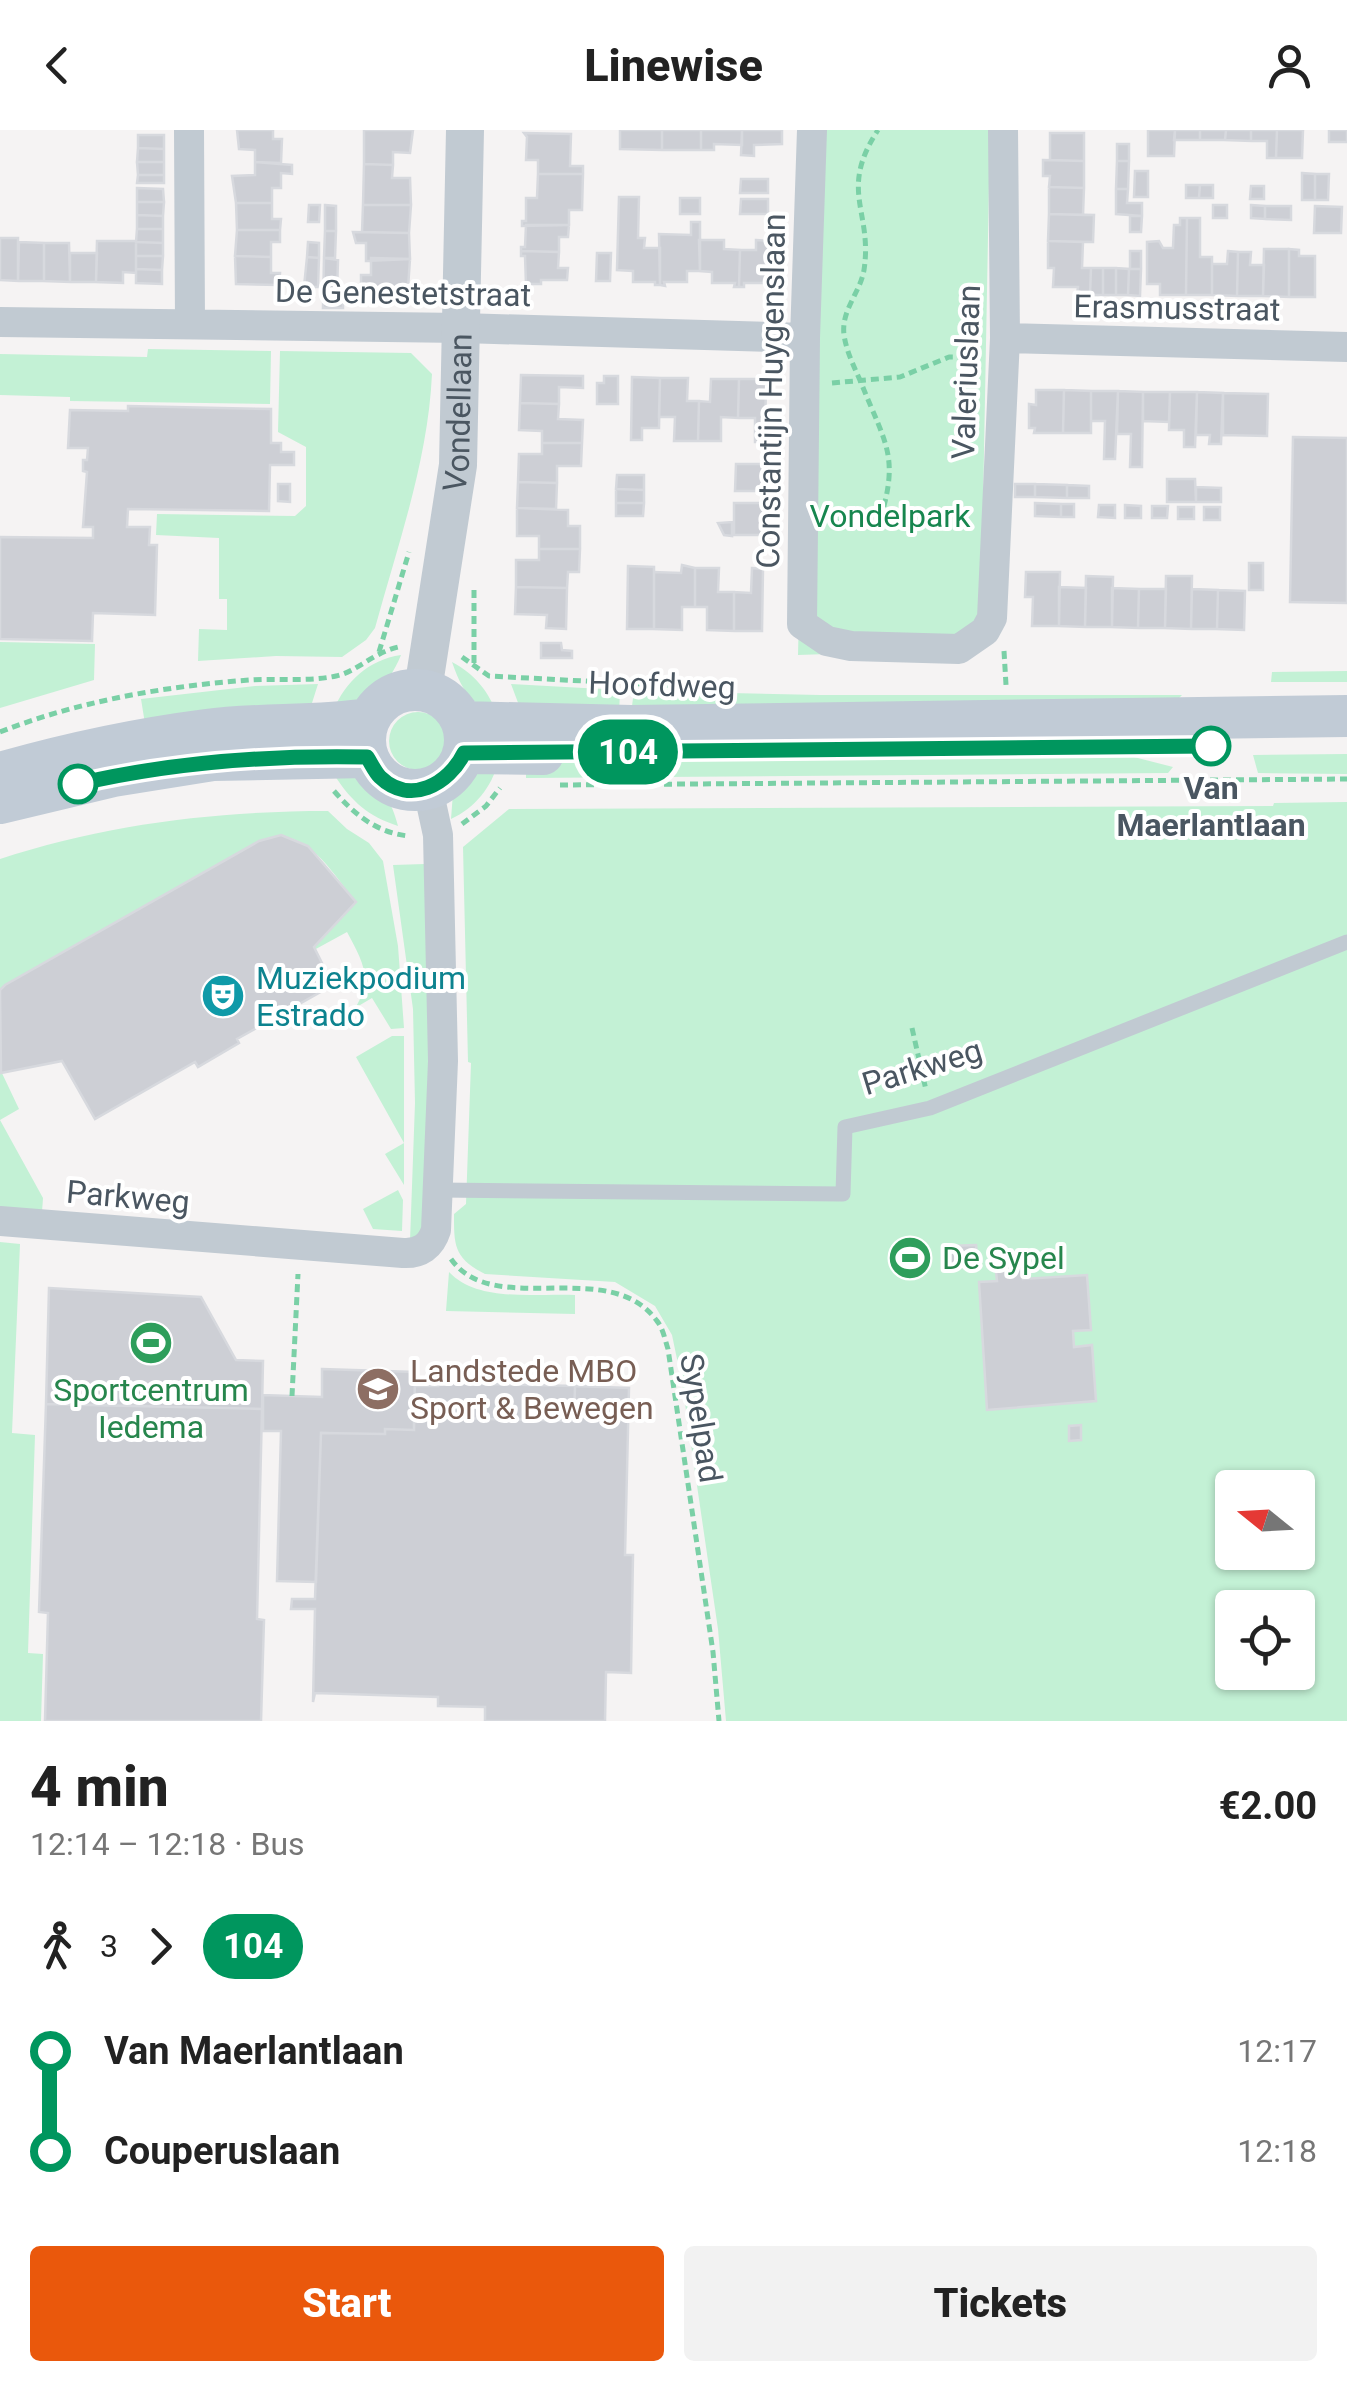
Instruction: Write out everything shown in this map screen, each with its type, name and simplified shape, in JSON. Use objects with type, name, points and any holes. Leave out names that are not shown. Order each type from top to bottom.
[{"type":"main road","points":[[422,690],[453,707],[463,738],[456,769],[444,782],[428,789],[403,790],[381,778],[368,738],[382,702],[401,692],[422,690]]},
{"type":"main road","name":"Hoofdweg","points":[[463,738],[651,726],[1347,716]]},
{"type":"main road","points":[[0,772],[86,751],[208,730],[322,726],[368,738]]},
{"type":"main road","points":[[0,803],[113,776],[368,738]]},
{"type":"main road","name":"Hoofdweg","points":[[463,738],[1347,744]]},
{"type":"street","points":[[189,130],[190,324]]},
{"type":"street","name":"Vondellaan","points":[[422,690],[458,465],[465,130]]},
{"type":"street","name":"Constantijn Huygenslaan","points":[[812,130],[802,624],[828,641],[851,646],[959,648],[984,631]]},
{"type":"street","name":"Valeriuslaan","points":[[984,631],[992,618],[1005,348],[1002,130]]},
{"type":"street","name":"De Genestetstraat","points":[[0,322],[462,328],[805,338]]},
{"type":"street","name":"Erasmusstraat","points":[[1005,348],[1347,347]]},
{"type":"street","points":[[428,789],[438,835],[442,1061],[436,1230]]},
{"type":"street","name":"Parkweg","points":[[0,1221],[415,1254],[430,1243],[436,1230]]},
{"type":"lane","name":"Parkweg","points":[[438,1190],[843,1194],[845,1127],[930,1108],[1347,942]]},
{"type":"path","points":[[803,522],[879,523],[890,484],[890,452],[852,366],[844,319],[864,271],[858,171],[878,130]]},
{"type":"path","points":[[804,382],[900,377],[949,356],[1005,348]]},
{"type":"path","points":[[984,631],[1005,651],[1006,693]]},
{"type":"path","points":[[0,732],[59,712],[154,691],[252,680],[333,677],[346,674],[379,652],[432,645]]},
{"type":"path","name":"Hoofdweg","points":[[432,645],[474,663],[490,676],[699,687]]},
{"type":"path","points":[[548,785],[1347,780]]},
{"type":"path","points":[[330,787],[361,818],[386,831],[417,837],[438,835],[469,820],[502,785],[513,785]]},
{"type":"path","points":[[912,1028],[930,1108]]},
{"type":"path","name":"Sypelpad","points":[[436,1230],[461,1274],[490,1285],[604,1290],[637,1301],[658,1322],[668,1349],[714,1652],[720,1721]]},
{"type":"path","points":[[292,1396],[299,1246]]},
{"type":"green space","name":"Vondelpark","points":[[811,130],[990,130],[981,612],[977,649],[798,655]]},
{"type":"green space","points":[[148,349],[271,351],[270,404],[70,401],[70,397],[0,395],[0,354],[147,357]]},
{"type":"green space","points":[[280,351],[411,353],[432,374],[425,439],[411,502],[375,628],[366,640],[342,657],[198,661],[199,629],[227,630],[227,599],[219,599],[219,538],[156,535],[157,514],[295,516],[306,506],[306,447],[278,432]]},
{"type":"green space","points":[[0,642],[95,644],[94,680],[0,708]]},
{"type":"green space","points":[[401,655],[375,693],[333,711],[344,690],[368,667]]},
{"type":"green space","points":[[452,662],[478,682],[496,711],[473,700]]},
{"type":"green space","points":[[1347,671],[1347,682],[1271,682],[1272,672]]},
{"type":"green space","points":[[318,684],[312,703],[146,730],[141,699],[255,686]]},
{"type":"green space","points":[[511,684],[620,690],[619,715],[523,716]]},
{"type":"green space","points":[[634,691],[1182,695],[1168,709],[632,706]]},
{"type":"green space","points":[[418,712],[439,720],[447,741],[439,762],[418,770],[397,762],[389,741],[397,720]]},
{"type":"green space","points":[[1347,754],[1347,774],[1258,773],[1253,755]]},
{"type":"green space","points":[[1130,756],[1173,767],[1168,773],[526,778],[526,763]]},
{"type":"green space","points":[[498,762],[481,796],[451,819],[453,793],[478,768]]},
{"type":"green space","points":[[363,775],[386,796],[398,826],[362,807],[335,776]]},
{"type":"green space","name":"De Sypel","points":[[1347,802],[1347,1721],[726,1721],[718,1629],[672,1335],[655,1306],[615,1282],[485,1274],[458,1250],[454,1214],[466,1204],[471,1063],[463,847],[509,809],[1273,806]]},
{"type":"green space","points":[[328,811],[369,843],[383,861],[398,946],[404,1028],[391,1029],[372,998],[355,1008],[365,979],[347,932],[314,950],[356,902],[315,853],[290,838],[259,841],[0,990],[0,859],[80,837],[162,822]]},
{"type":"green space","points":[[425,864],[429,1050],[424,1230],[410,1241],[415,1103],[413,1009],[393,865]]},
{"type":"green space","points":[[392,1036],[404,1036],[404,1143],[356,1057]]},
{"type":"green space","points":[[0,1069],[19,1109],[0,1120]]},
{"type":"green space","points":[[0,1120],[43,1198],[42,1212],[0,1208]]},
{"type":"green space","points":[[404,1143],[404,1185],[385,1154]]},
{"type":"green space","points":[[398,1190],[403,1200],[402,1231],[373,1229],[363,1209]]},
{"type":"green space","points":[[0,1242],[20,1244],[12,1433],[35,1435],[28,1653],[43,1654],[41,1721],[0,1721]]},
{"type":"green space","points":[[449,1272],[461,1282],[491,1292],[575,1295],[575,1314],[446,1311]]},
{"type":"building","points":[[237,130],[273,130],[273,139],[282,139],[281,163],[255,162],[255,150],[239,149]]},
{"type":"building","points":[[364,130],[413,130],[410,153],[393,152],[393,165],[364,164]]},
{"type":"building","points":[[620,130],[662,130],[662,150],[620,149]]},
{"type":"building","points":[[662,130],[701,130],[701,150],[662,150]]},
{"type":"building","points":[[701,130],[742,130],[742,145],[714,144],[714,150],[701,150]]},
{"type":"building","points":[[742,130],[782,130],[782,144],[754,145],[754,156],[741,155]]},
{"type":"building","points":[[1148,130],[1175,130],[1174,156],[1148,156]]},
{"type":"building","points":[[1175,130],[1200,130],[1200,140],[1174,140]]},
{"type":"building","points":[[1200,130],[1226,130],[1225,140],[1200,140]]},
{"type":"building","points":[[1226,130],[1251,130],[1251,141],[1225,140]]},
{"type":"building","points":[[1251,130],[1277,130],[1276,158],[1267,158],[1267,141],[1251,141]]},
{"type":"building","points":[[1277,130],[1303,130],[1302,158],[1276,158]]},
{"type":"building","points":[[1329,130],[1347,130],[1347,142],[1329,142]]},
{"type":"building","points":[[524,133],[571,134],[570,166],[583,166],[583,174],[538,174],[538,160],[526,160]]},
{"type":"building","points":[[1050,133],[1084,133],[1084,161],[1050,160]]},
{"type":"building","points":[[138,135],[164,135],[164,149],[138,148]]},
{"type":"building","points":[[1117,144],[1129,144],[1129,161],[1117,161]]},
{"type":"building","points":[[138,148],[164,149],[164,162],[137,162]]},
{"type":"building","points":[[1043,160],[1084,161],[1084,188],[1049,187],[1050,176],[1043,176]]},
{"type":"building","points":[[1117,161],[1129,161],[1128,189],[1116,189]]},
{"type":"building","points":[[137,162],[164,162],[164,175],[138,175]]},
{"type":"building","points":[[255,162],[292,165],[292,174],[281,173],[281,188],[272,188],[272,203],[236,203],[232,176],[255,175]]},
{"type":"building","points":[[364,164],[393,165],[392,178],[410,178],[411,205],[363,205]]},
{"type":"building","points":[[1135,171],[1148,171],[1148,197],[1134,197]]},
{"type":"building","points":[[1302,173],[1315,174],[1315,200],[1302,200]]},
{"type":"building","points":[[538,174],[583,174],[582,210],[569,210],[569,225],[522,226],[522,221],[526,221],[526,198],[537,198]]},
{"type":"building","points":[[1315,174],[1329,174],[1328,200],[1315,200]]},
{"type":"building","points":[[138,175],[164,175],[164,183],[137,183]]},
{"type":"building","points":[[741,179],[768,179],[768,193],[740,193]]},
{"type":"building","points":[[1186,185],[1200,185],[1199,198],[1186,198]]},
{"type":"building","points":[[1200,185],[1213,185],[1213,198],[1199,198]]},
{"type":"building","points":[[1251,186],[1264,186],[1264,199],[1250,199]]},
{"type":"building","points":[[1049,187],[1084,188],[1083,215],[1049,214]]},
{"type":"building","points":[[137,188],[163,189],[164,202],[137,202]]},
{"type":"building","points":[[1116,189],[1128,189],[1127,203],[1142,203],[1142,216],[1116,214]]},
{"type":"building","points":[[619,197],[639,197],[638,238],[645,238],[644,248],[660,248],[660,285],[633,282],[633,271],[617,270]]},
{"type":"building","points":[[680,198],[700,198],[700,214],[680,214]]},
{"type":"building","points":[[741,199],[768,199],[768,214],[740,214]]},
{"type":"building","points":[[137,202],[164,202],[163,216],[137,215]]},
{"type":"building","points":[[236,203],[272,203],[272,219],[281,219],[280,230],[237,230]]},
{"type":"building","points":[[309,205],[320,205],[319,222],[308,222]]},
{"type":"building","points":[[325,205],[336,206],[336,231],[325,231]]},
{"type":"building","points":[[363,205],[411,205],[409,233],[362,232]]},
{"type":"building","points":[[1213,205],[1227,205],[1227,218],[1213,218]]},
{"type":"building","points":[[1251,205],[1265,206],[1265,219],[1251,218]]},
{"type":"building","points":[[1265,206],[1291,206],[1291,220],[1265,219]]},
{"type":"building","points":[[1315,206],[1342,207],[1341,233],[1314,233]]},
{"type":"building","points":[[1049,214],[1094,215],[1093,242],[1048,241]]},
{"type":"building","points":[[137,215],[163,216],[163,229],[137,229]]},
{"type":"building","points":[[1130,216],[1142,216],[1141,232],[1130,232]]},
{"type":"building","points":[[1180,218],[1187,218],[1186,295],[1160,295],[1160,284],[1147,284],[1147,242],[1159,241],[1163,248],[1173,248],[1174,225],[1180,225]]},
{"type":"building","points":[[1187,218],[1200,218],[1200,257],[1212,257],[1212,295],[1186,295]]},
{"type":"building","points":[[691,222],[700,222],[700,271],[687,271],[687,282],[660,285],[659,234],[691,235]]},
{"type":"building","points":[[526,225],[569,225],[568,237],[559,237],[559,252],[521,251],[525,247]]},
{"type":"building","points":[[137,229],[163,229],[163,243],[136,242]]},
{"type":"building","points":[[237,230],[280,230],[280,242],[271,242],[271,257],[235,256]]},
{"type":"building","points":[[325,231],[336,231],[335,258],[324,258]]},
{"type":"building","points":[[353,232],[409,233],[410,259],[366,261],[366,243],[356,243]]},
{"type":"building","points":[[0,238],[18,238],[18,281],[0,280]]},
{"type":"building","points":[[699,240],[724,240],[724,249],[740,250],[739,287],[734,287],[735,283],[712,283],[712,272],[700,271]]},
{"type":"building","points":[[756,240],[769,241],[768,283],[744,283],[744,287],[739,287],[740,250],[756,250]]},
{"type":"building","points":[[97,241],[136,241],[136,273],[123,272],[123,283],[96,282]]},
{"type":"building","points":[[1048,241],[1083,242],[1082,268],[1091,268],[1090,295],[1077,294],[1078,287],[1053,287],[1054,268],[1048,268]]},
{"type":"building","points":[[19,242],[44,243],[44,281],[18,281]]},
{"type":"building","points":[[136,242],[163,243],[163,256],[136,256]]},
{"type":"building","points":[[308,242],[319,243],[319,258],[307,257]]},
{"type":"building","points":[[44,243],[69,243],[70,282],[44,281]]},
{"type":"building","points":[[1264,249],[1289,249],[1289,297],[1263,296]]},
{"type":"building","points":[[1289,249],[1299,250],[1299,256],[1315,256],[1315,297],[1289,297]]},
{"type":"building","points":[[521,251],[559,252],[558,268],[568,268],[567,280],[526,284],[525,256],[521,256]]},
{"type":"building","points":[[1130,251],[1141,251],[1141,269],[1130,269]]},
{"type":"building","points":[[1228,251],[1238,252],[1237,296],[1212,295],[1212,264],[1227,264]]},
{"type":"building","points":[[1238,252],[1251,252],[1250,265],[1264,265],[1263,296],[1237,296]]},
{"type":"building","points":[[70,253],[97,253],[96,282],[70,282]]},
{"type":"building","points":[[597,253],[611,253],[610,281],[596,281]]},
{"type":"building","points":[[136,256],[163,256],[162,270],[136,269]]},
{"type":"building","points":[[235,256],[271,257],[271,273],[280,273],[279,285],[236,284]]},
{"type":"building","points":[[307,257],[319,258],[318,287],[304,287]]},
{"type":"building","points":[[324,258],[338,260],[337,292],[343,292],[343,308],[323,308]]},
{"type":"building","points":[[371,258],[410,259],[408,288],[361,287],[361,275],[371,275]]},
{"type":"building","points":[[1091,268],[1103,268],[1103,295],[1090,295]]},
{"type":"building","points":[[1103,268],[1116,268],[1116,295],[1103,295]]},
{"type":"building","points":[[1116,268],[1129,269],[1128,295],[1116,295]]},
{"type":"building","points":[[136,269],[162,270],[162,284],[136,283]]},
{"type":"building","points":[[1129,269],[1141,269],[1140,296],[1128,295]]},
{"type":"building","points":[[521,375],[583,376],[583,388],[559,387],[559,404],[520,403]]},
{"type":"building","points":[[604,376],[618,376],[618,404],[597,404],[597,383],[604,383]]},
{"type":"building","points":[[632,377],[660,378],[659,428],[642,428],[642,440],[631,440]]},
{"type":"building","points":[[660,378],[688,378],[687,401],[699,401],[698,441],[674,441],[675,417],[659,417]]},
{"type":"building","points":[[711,379],[739,379],[738,418],[721,417],[721,441],[698,441],[699,401],[710,402]]},
{"type":"building","points":[[739,379],[766,379],[765,442],[755,442],[755,418],[738,418]]},
{"type":"building","points":[[1036,390],[1064,390],[1063,433],[1034,433],[1035,428],[1029,428],[1029,404],[1036,405]]},
{"type":"building","points":[[1064,390],[1091,391],[1091,433],[1063,433]]},
{"type":"building","points":[[1091,391],[1118,391],[1115,459],[1104,459],[1105,421],[1091,421]]},
{"type":"building","points":[[1118,391],[1143,392],[1142,467],[1130,467],[1131,434],[1117,434]]},
{"type":"building","points":[[1143,392],[1170,392],[1169,422],[1143,421]]},
{"type":"building","points":[[1170,392],[1197,392],[1195,447],[1184,447],[1184,430],[1169,430]]},
{"type":"building","points":[[1197,392],[1223,393],[1221,444],[1209,444],[1210,435],[1196,435]]},
{"type":"building","points":[[1223,393],[1268,394],[1267,436],[1223,435]]},
{"type":"building","points":[[520,403],[559,404],[558,419],[583,420],[582,443],[542,443],[542,431],[519,430]]},
{"type":"building","points":[[128,406],[271,409],[271,443],[281,443],[281,452],[294,452],[294,465],[270,465],[269,511],[128,509],[127,527],[150,527],[149,545],[157,545],[155,615],[93,613],[92,641],[0,639],[0,537],[93,538],[93,527],[83,527],[87,472],[83,471],[83,460],[87,460],[88,448],[68,448],[70,410],[128,411]]},
{"type":"building","points":[[1293,437],[1347,438],[1347,603],[1290,602]]},
{"type":"building","points":[[542,443],[582,443],[581,466],[557,466],[557,483],[518,482],[519,454],[542,454]]},
{"type":"building","points":[[736,464],[763,464],[763,491],[735,491]]},
{"type":"building","points":[[617,475],[644,475],[644,490],[616,489]]},
{"type":"building","points":[[1167,479],[1195,479],[1196,502],[1167,502]]},
{"type":"building","points":[[518,482],[557,483],[556,509],[517,508]]},
{"type":"building","points":[[278,484],[290,484],[290,502],[278,501]]},
{"type":"building","points":[[1015,484],[1035,484],[1035,497],[1015,497]]},
{"type":"building","points":[[1035,484],[1067,485],[1067,498],[1035,497]]},
{"type":"building","points":[[1067,485],[1089,486],[1089,498],[1067,498]]},
{"type":"building","points":[[1196,487],[1221,488],[1221,502],[1196,502]]},
{"type":"building","points":[[616,489],[644,490],[644,503],[616,503]]},
{"type":"building","points":[[616,503],[644,503],[643,516],[616,516]]},
{"type":"building","points":[[734,503],[764,503],[764,535],[734,535]]},
{"type":"building","points":[[1035,503],[1061,504],[1061,517],[1035,516]]},
{"type":"building","points":[[1061,504],[1074,504],[1074,517],[1061,517]]},
{"type":"building","points":[[1099,505],[1115,505],[1115,518],[1098,517]]},
{"type":"building","points":[[1125,505],[1141,506],[1141,518],[1125,518]]},
{"type":"building","points":[[1152,506],[1168,506],[1167,518],[1152,518]]},
{"type":"building","points":[[1178,507],[1194,507],[1194,519],[1178,519]]},
{"type":"building","points":[[1204,507],[1220,507],[1220,520],[1204,520]]},
{"type":"building","points":[[517,508],[568,510],[568,526],[580,526],[580,549],[539,549],[539,536],[517,536]]},
{"type":"building","points":[[732,522],[732,536],[724,535],[718,523]]},
{"type":"building","points":[[539,549],[580,549],[579,572],[568,572],[567,588],[516,587],[516,560],[539,560]]},
{"type":"building","points":[[1249,563],[1263,563],[1263,590],[1249,590]]},
{"type":"building","points":[[682,565],[695,568],[695,607],[682,607],[682,630],[654,629],[654,572],[681,573]]},
{"type":"building","points":[[628,566],[654,567],[654,629],[627,629]]},
{"type":"building","points":[[695,568],[719,568],[718,592],[734,592],[734,631],[707,630],[707,607],[695,607]]},
{"type":"building","points":[[752,568],[763,569],[762,631],[734,631],[734,592],[751,593]]},
{"type":"building","points":[[1026,572],[1060,572],[1059,626],[1032,626],[1033,597],[1025,597]]},
{"type":"building","points":[[1086,576],[1113,577],[1112,627],[1085,627]]},
{"type":"building","points":[[1166,576],[1192,576],[1191,629],[1165,628]]},
{"type":"building","points":[[516,587],[567,588],[566,629],[546,628],[547,615],[515,614]]},
{"type":"building","points":[[1059,587],[1086,588],[1085,627],[1059,626]]},
{"type":"building","points":[[1112,588],[1139,589],[1138,628],[1112,627]]},
{"type":"building","points":[[1139,589],[1166,589],[1165,628],[1138,628]]},
{"type":"building","points":[[1192,589],[1218,590],[1217,629],[1191,629]]},
{"type":"building","points":[[1218,590],[1245,591],[1244,630],[1217,629]]},
{"type":"building","points":[[541,643],[561,643],[562,650],[572,651],[572,658],[541,658]]},
{"type":"building","points":[[281,835],[308,846],[356,902],[314,947],[333,985],[237,1039],[239,1043],[198,1067],[195,1062],[95,1119],[62,1061],[1,1073],[0,990],[5,985],[259,841]]},
{"type":"building","points":[[976,1245],[978,1263],[949,1265],[948,1246]]},
{"type":"building","points":[[1022,1269],[1023,1279],[1087,1275],[1091,1330],[1073,1331],[1074,1347],[1092,1345],[1096,1401],[987,1410],[979,1282],[997,1281],[996,1271]]},
{"type":"building","points":[[49,1288],[201,1297],[236,1360],[263,1361],[262,1409],[46,1404]]},
{"type":"building","points":[[322,1369],[415,1372],[414,1430],[385,1429],[385,1434],[321,1433],[316,1582],[277,1581],[281,1431],[263,1431],[263,1395],[322,1397]]},
{"type":"building","points":[[415,1382],[416,1386],[575,1386],[574,1421],[414,1417]]},
{"type":"building","points":[[575,1386],[629,1388],[625,1555],[633,1555],[631,1673],[606,1672],[605,1721],[485,1721],[485,1707],[438,1706],[438,1697],[315,1693],[313,1702],[315,1609],[291,1609],[292,1599],[315,1599],[321,1433],[385,1434],[385,1429],[414,1430],[414,1417],[574,1421]]},
{"type":"building","points":[[46,1404],[262,1409],[257,1619],[264,1620],[261,1721],[45,1721],[48,1613],[39,1612]]},
{"type":"building","points":[[1081,1425],[1081,1440],[1069,1441],[1069,1426]]},
{"type":"bus line","name":"104","points":[[78,784],[213,760],[322,756],[367,757],[381,778],[403,790],[428,789],[444,782],[464,753],[1211,746]]},
{"type":"place","name":"Van Maerlantlaan","points":[[1211,746]]},
{"type":"place","name":"Muziekpodium Estrado","points":[[223,996]]},
{"type":"place","name":"De Sypel","points":[[910,1258]]},
{"type":"place","name":"Sportcentrum Iedema","points":[[151,1343]]},
{"type":"place","name":"Landstede MBO Sport & Bewegen","points":[[378,1389]]}]
